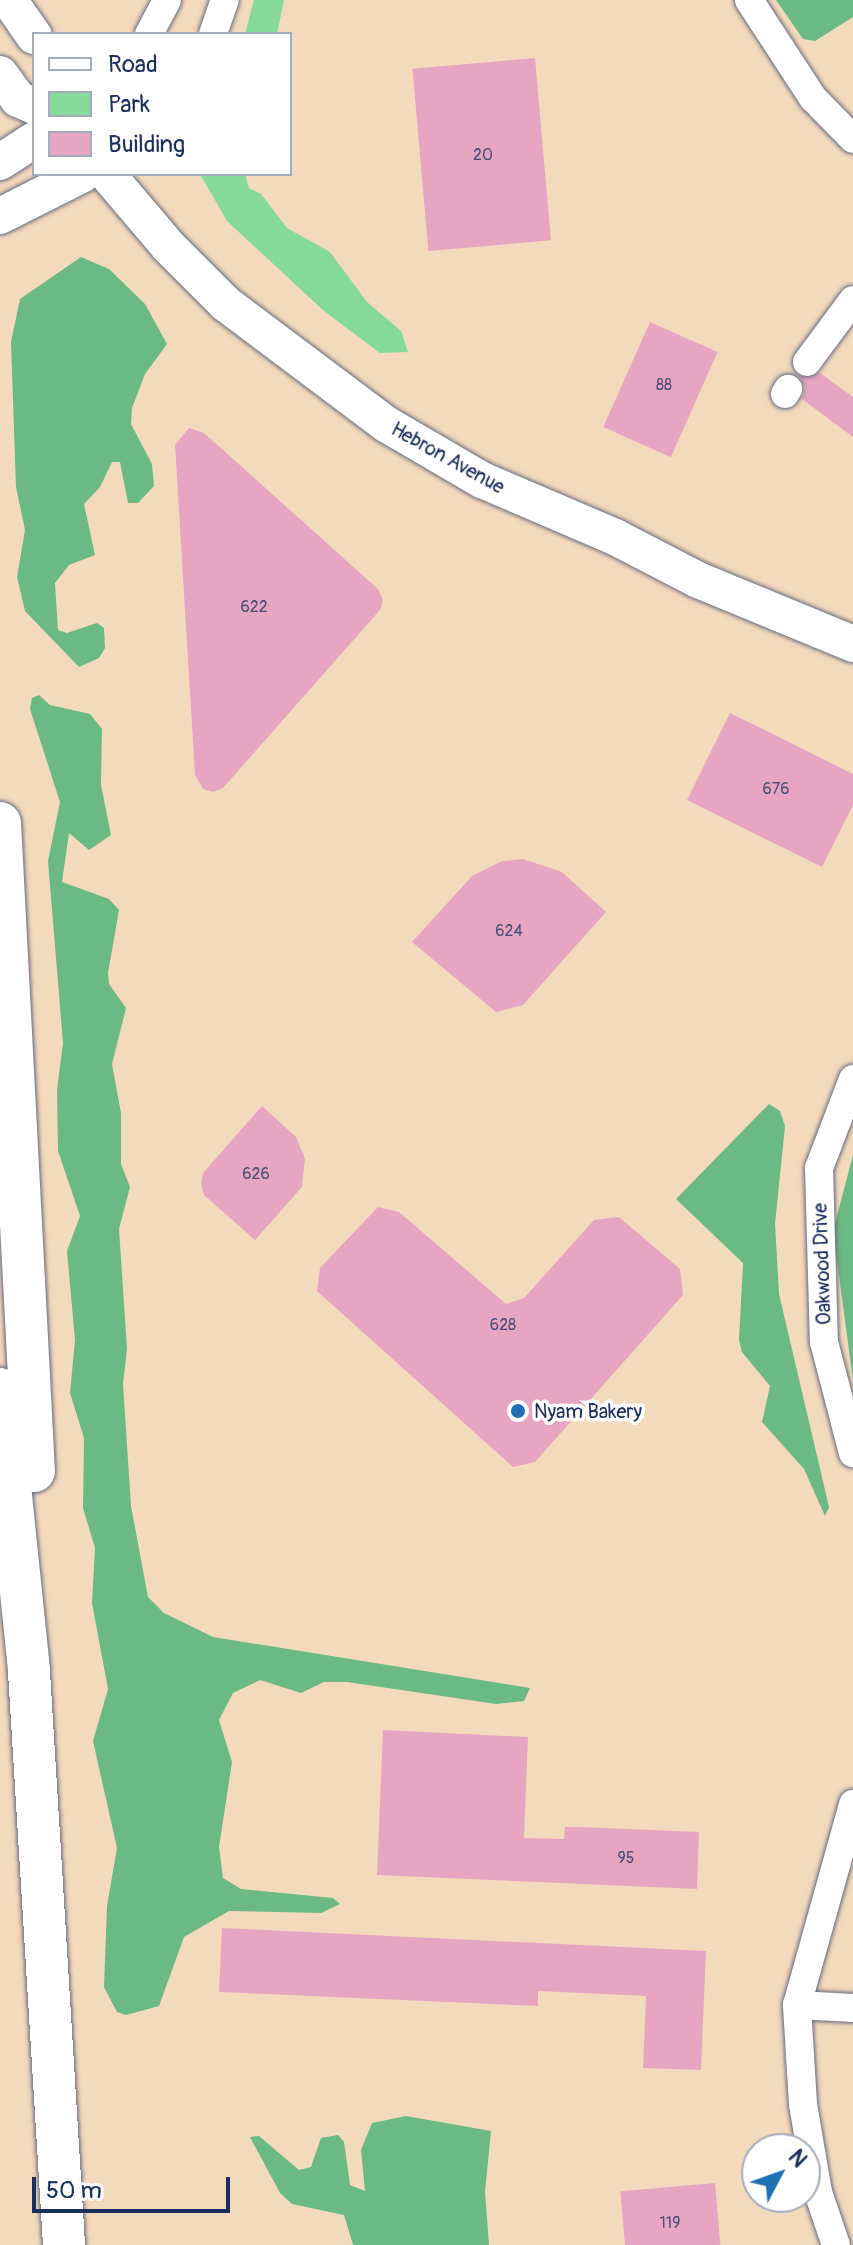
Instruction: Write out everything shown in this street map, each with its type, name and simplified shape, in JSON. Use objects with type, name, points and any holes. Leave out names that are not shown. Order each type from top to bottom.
[{"type":"highway","points":[[0,823],[33,1397],[34,1550],[26,1632]]},
{"type":"highway","points":[[0,1389],[26,1632],[64,2245]]},
{"type":"main road","points":[[9,0],[32,33]]},
{"type":"main road","points":[[0,74],[18,99],[32,105]]},
{"type":"main road","points":[[0,162],[32,141]]},
{"type":"main road","points":[[0,216],[79,176]]},
{"type":"main road","name":"Hebron Avenue","points":[[109,176],[168,246],[226,304],[386,424],[482,480],[615,537],[698,580],[853,644]]},
{"type":"street","points":[[150,32],[167,0]]},
{"type":"street","points":[[214,32],[225,0]]},
{"type":"street","points":[[749,0],[813,98],[853,139]]},
{"type":"street","points":[[807,362],[853,300]]},
{"type":"street","name":"Oakwood Drive","points":[[853,1079],[819,1168],[824,1342],[853,1453]]},
{"type":"street","points":[[836,2245],[818,2192],[803,2104],[797,2005],[853,1804]]},
{"type":"street","points":[[797,2005],[853,2008]]},
{"type":"green space","points":[[254,0],[284,0],[277,32],[246,32]]},
{"type":"green space","points":[[776,0],[853,0],[853,17],[815,41],[803,39]]},
{"type":"green space","points":[[201,176],[246,176],[249,188],[261,194],[287,228],[330,252],[367,302],[401,331],[408,352],[380,353],[324,311],[227,221]]},
{"type":"green space","points":[[81,257],[109,269],[145,304],[167,344],[145,374],[132,408],[131,424],[152,464],[154,486],[138,503],[128,503],[120,462],[112,462],[100,487],[84,504],[95,555],[69,565],[55,583],[58,630],[67,633],[97,623],[104,628],[105,648],[99,658],[79,667],[25,611],[17,577],[25,530],[16,487],[11,342],[20,299]]},
{"type":"green space","points":[[39,695],[50,705],[90,714],[102,729],[101,785],[111,835],[89,850],[69,833],[62,882],[109,899],[119,910],[108,973],[109,984],[126,1008],[112,1064],[121,1113],[121,1164],[130,1187],[119,1229],[127,1349],[123,1384],[131,1506],[148,1597],[164,1613],[213,1637],[530,1688],[524,1701],[496,1704],[347,1682],[324,1682],[301,1693],[260,1680],[233,1693],[219,1720],[232,1762],[219,1847],[223,1878],[241,1889],[333,1898],[340,1904],[321,1913],[229,1911],[184,1937],[159,2006],[126,2015],[117,2012],[104,1987],[107,1906],[117,1848],[93,1741],[108,1689],[92,1603],[95,1548],[83,1508],[84,1438],[70,1393],[75,1340],[67,1251],[80,1216],[58,1151],[57,1090],[63,1043],[48,861],[60,802],[30,709],[32,698]]},
{"type":"green space","points":[[769,1104],[780,1111],[785,1126],[775,1224],[779,1294],[829,1507],[825,1516],[804,1469],[762,1422],[770,1386],[742,1352],[739,1340],[743,1263],[676,1199]]},
{"type":"green space","points":[[853,1155],[853,1380],[833,1231]]},
{"type":"green space","points":[[406,2116],[491,2131],[485,2192],[489,2245],[353,2245],[344,2215],[292,2204],[280,2193],[250,2137],[259,2136],[299,2170],[311,2167],[321,2138],[338,2135],[344,2142],[350,2185],[365,2191],[361,2150],[372,2123]]},
{"type":"building","points":[[535,58],[551,240],[428,251],[412,69]]},
{"type":"building","points":[[650,322],[718,352],[671,457],[603,427]]},
{"type":"building","points":[[820,373],[853,397],[853,437],[802,399],[805,388],[799,377]]},
{"type":"building","points":[[189,428],[204,433],[378,589],[383,600],[380,610],[223,788],[213,792],[203,789],[195,775],[175,445]]},
{"type":"building","points":[[730,713],[853,774],[853,805],[822,867],[687,800]]},
{"type":"building","points":[[523,859],[562,872],[606,912],[523,1005],[496,1012],[412,942],[472,876],[502,861]]},
{"type":"building","points":[[262,1106],[296,1137],[305,1159],[302,1187],[255,1240],[204,1195],[201,1184],[203,1173]]},
{"type":"building","points":[[378,1207],[399,1212],[506,1304],[524,1298],[594,1220],[619,1217],[680,1269],[683,1295],[535,1462],[513,1467],[317,1291],[320,1268]]},
{"type":"building","points":[[383,1730],[528,1737],[524,1838],[564,1839],[565,1827],[699,1832],[697,1889],[377,1875]]},
{"type":"building","points":[[222,1928],[706,1951],[701,2070],[643,2068],[646,1996],[538,1991],[538,2006],[219,1992]]},
{"type":"building","points":[[715,2183],[720,2245],[625,2245],[620,2191]]},
{"type":"place","name":"Nyam Bakery","points":[[518,1411]]}]
